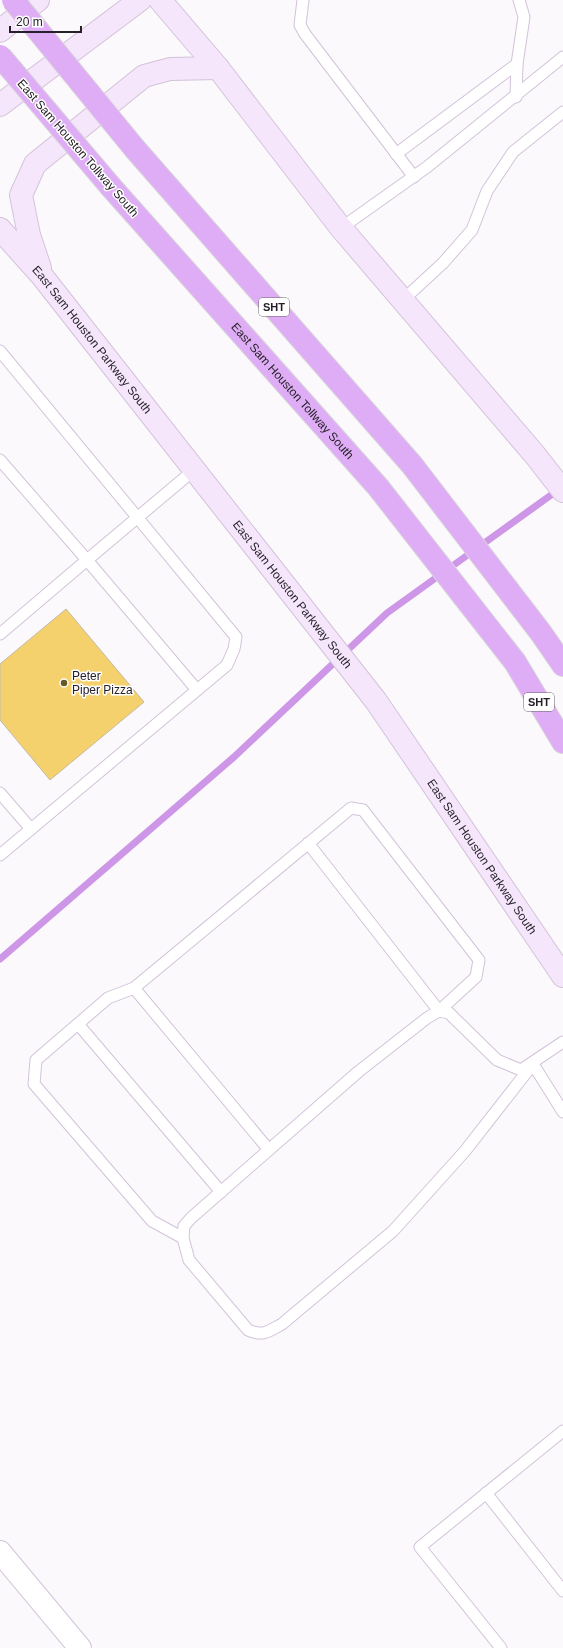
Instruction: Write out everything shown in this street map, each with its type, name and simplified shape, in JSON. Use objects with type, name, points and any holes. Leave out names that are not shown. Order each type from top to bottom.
[{"type":"highway","name":"SHT","points":[[12,0],[135,149],[412,465],[541,633],[563,665]]},
{"type":"highway","name":"East Sam Houston Tollway South","points":[[0,56],[111,187],[378,487],[515,662],[563,742]]},
{"type":"main road","points":[[0,31],[38,0]]},
{"type":"main road","points":[[0,105],[140,0]]},
{"type":"main road","points":[[160,0],[218,68],[341,228],[535,455],[563,492]]},
{"type":"main road","points":[[42,276],[29,235],[21,195],[35,164],[144,76],[170,69],[218,68]]},
{"type":"main road","name":"East Sam Houston Parkway South","points":[[0,230],[42,276],[376,701],[563,976]]},
{"type":"street","points":[[0,1552],[80,1648]]},
{"type":"lane","points":[[303,0],[300,25],[305,34],[414,177]]},
{"type":"lane","points":[[516,97],[517,64],[524,17],[519,0]]},
{"type":"lane","points":[[341,228],[414,177],[516,97],[563,57]]},
{"type":"lane","points":[[396,154],[517,64]]},
{"type":"lane","points":[[403,300],[443,264],[472,230],[487,191],[513,152],[563,112]]},
{"type":"lane","points":[[0,351],[236,637],[234,649],[227,665],[0,855]]},
{"type":"lane","points":[[0,460],[197,690]]},
{"type":"lane","points":[[0,634],[194,470]]},
{"type":"lane","points":[[0,793],[31,829]]},
{"type":"lane","points":[[183,1238],[152,1221],[34,1084],[36,1060],[108,998],[134,988],[351,808],[363,810],[479,960],[476,977],[439,1011],[427,1018],[358,1072],[184,1226],[183,1238],[189,1260],[248,1330],[258,1334],[269,1332],[282,1324],[393,1231],[465,1151],[533,1064]]},
{"type":"lane","points":[[308,843],[439,1011],[449,1013],[497,1060],[521,1070],[533,1064],[563,1042]]},
{"type":"lane","points":[[134,988],[269,1150]]},
{"type":"lane","points":[[78,1024],[221,1192]]},
{"type":"lane","points":[[533,1064],[563,1112]]},
{"type":"lane","points":[[501,1648],[420,1547],[563,1431]]},
{"type":"lane","points":[[486,1493],[563,1591]]},
{"type":"building","name":"Peter Piper Pizza","points":[[66,609],[144,702],[50,780],[0,720],[0,664]]},
{"type":"waterway","points":[[0,959],[234,757],[387,613],[558,490]]},
{"type":"place","name":"Peter Piper Pizza","points":[[64,683]]}]
